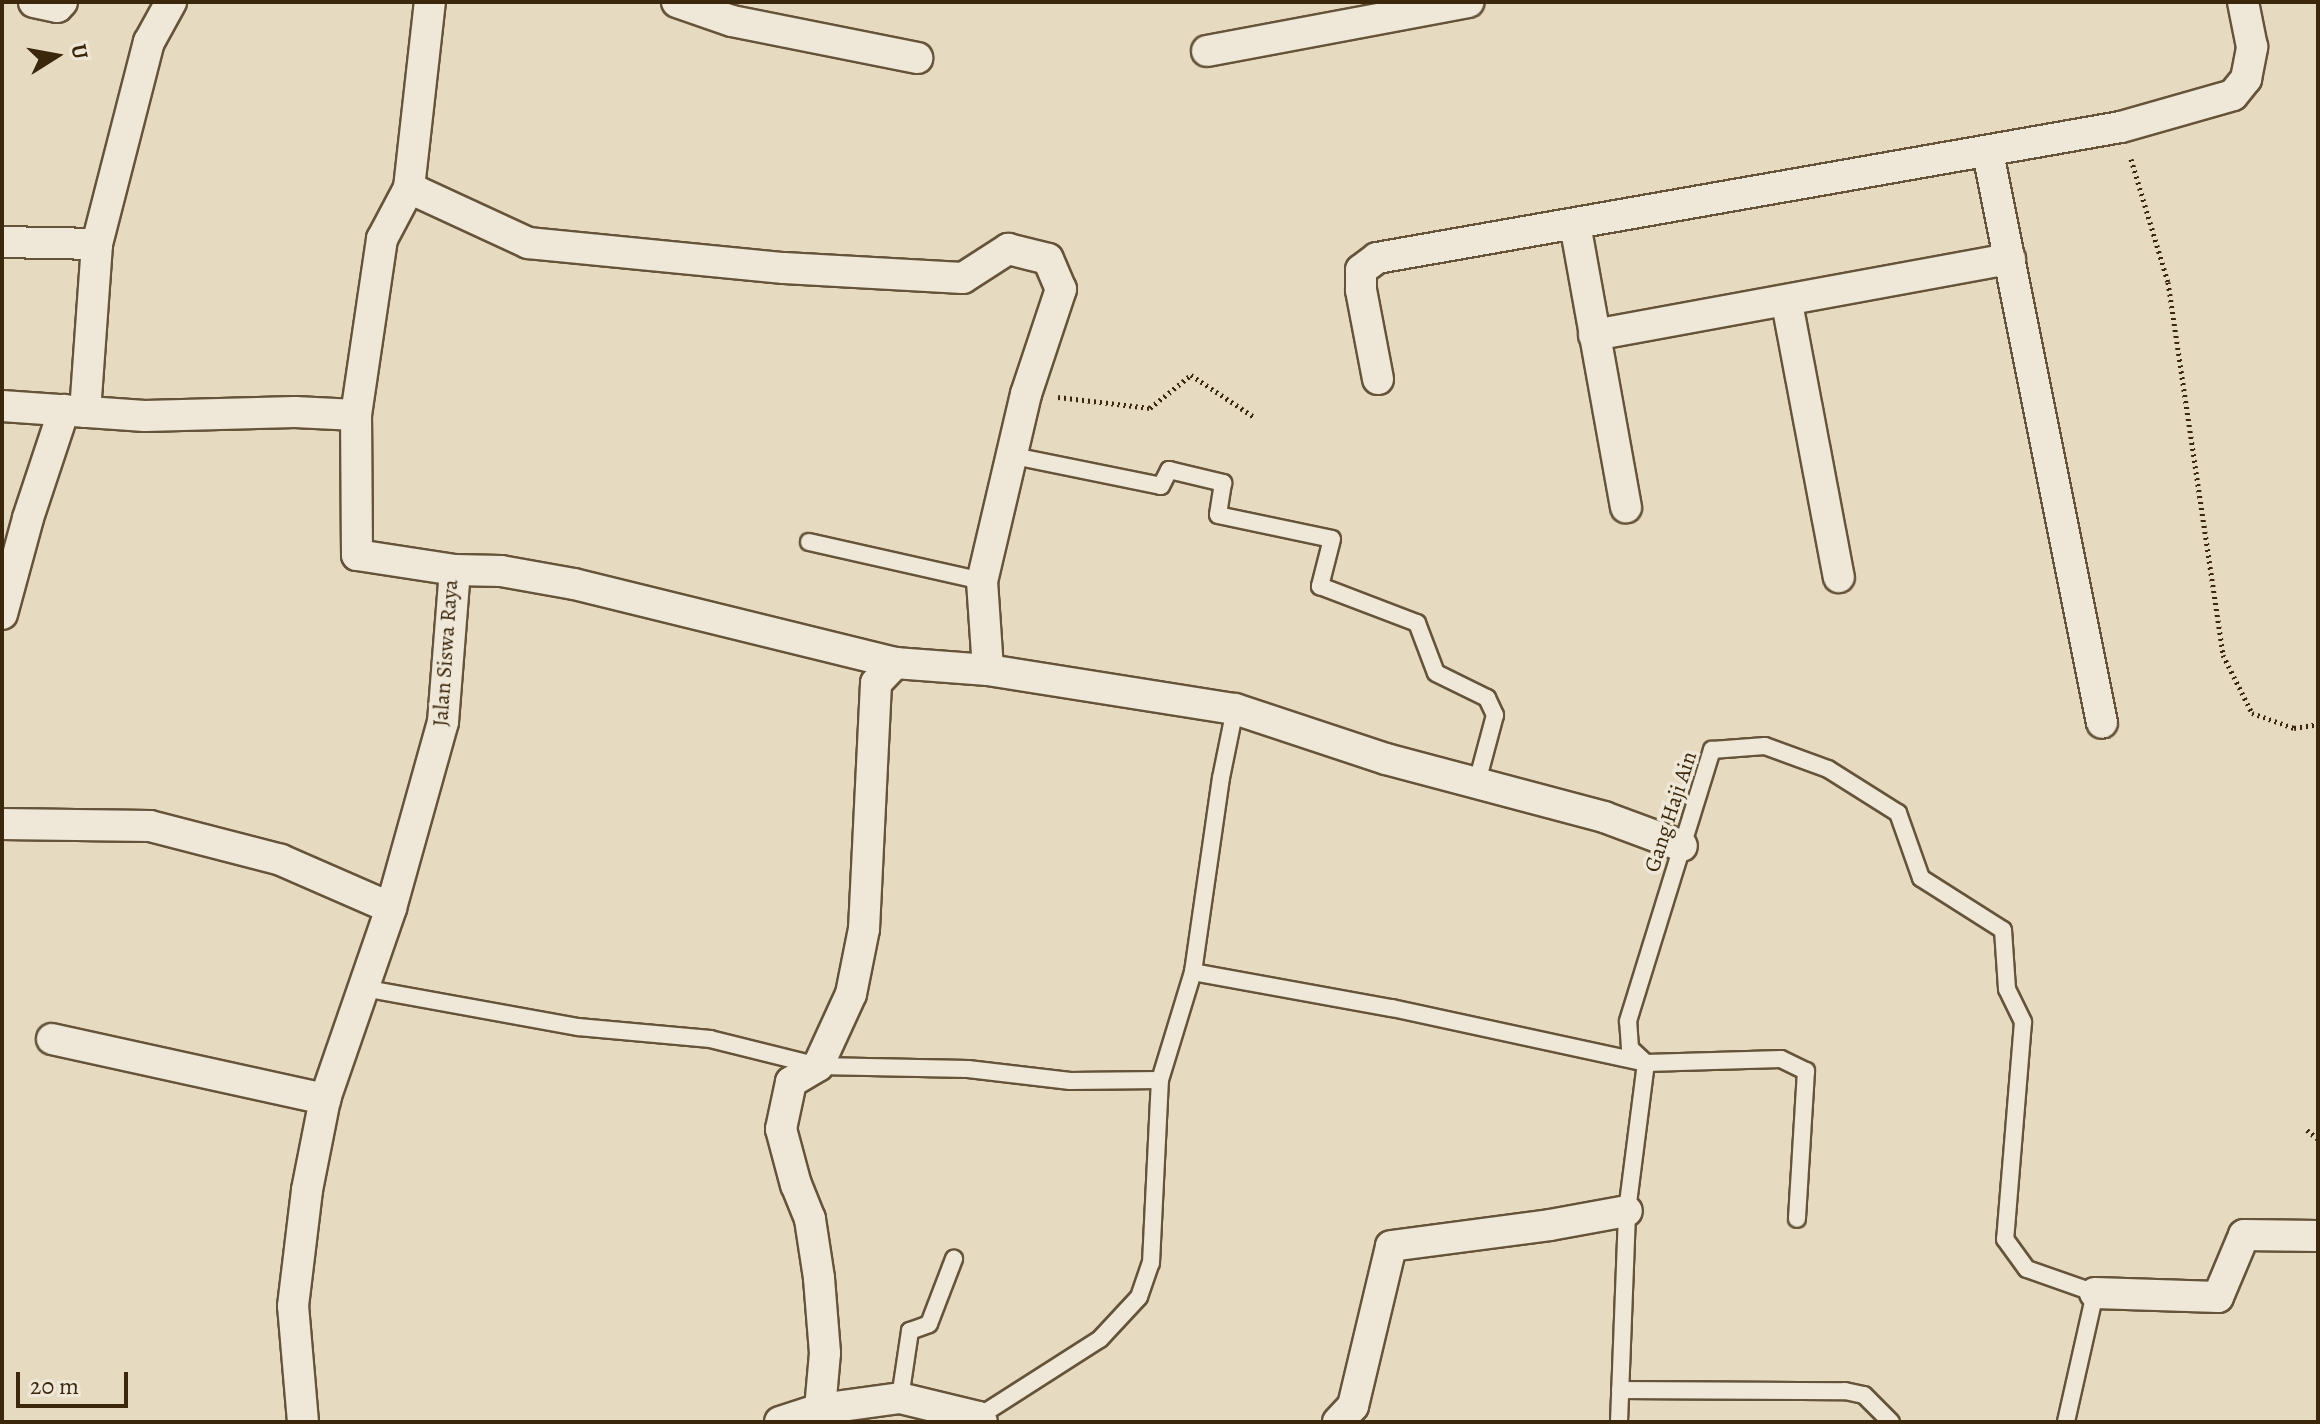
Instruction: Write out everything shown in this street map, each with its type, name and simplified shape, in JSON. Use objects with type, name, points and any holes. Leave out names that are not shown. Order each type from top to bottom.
[{"type":"street","points":[[34,2],[57,7],[62,2]]},
{"type":"street","points":[[2,614],[15,518],[75,411],[97,244],[149,42],[171,2]]},
{"type":"street","name":"Jalan Siswa Raya","points":[[303,1422],[293,1306],[307,1190],[325,1099],[391,908],[443,722],[455,570],[357,555],[356,415],[382,239],[409,188],[430,2]]},
{"type":"street","points":[[677,2],[732,21],[917,58]]},
{"type":"street","points":[[1207,51],[1468,2]]},
{"type":"street","points":[[1378,379],[1361,290],[1361,270],[1377,258],[1988,153],[2121,127],[2233,95],[2246,79],[2252,47],[2243,2]]},
{"type":"street","points":[[1988,153],[2102,723]]},
{"type":"street","points":[[409,188],[528,243],[784,268],[963,278],[1008,249],[1048,259],[1061,289],[1009,455],[982,581],[988,670]]},
{"type":"street","points":[[1575,224],[1626,507]]},
{"type":"street","points":[[2,242],[97,244]]},
{"type":"street","points":[[1594,335],[1787,303],[2010,259]]},
{"type":"street","points":[[1787,303],[1839,577]]},
{"type":"street","points":[[2,406],[145,416],[295,412],[356,415]]},
{"type":"street","points":[[455,570],[501,571],[574,584],[895,663],[988,670],[1235,709],[1386,759],[1604,817],[1682,846]]},
{"type":"street","points":[[820,1409],[825,1353],[819,1278],[810,1219],[796,1185],[781,1129],[791,1082],[818,1066],[851,994],[864,929],[876,683],[895,663]]},
{"type":"street","points":[[2,824],[150,826],[281,860],[391,908]]},
{"type":"street","points":[[52,1039],[325,1099]]},
{"type":"street","points":[[1338,1422],[1353,1406],[1391,1246],[1550,1225],[1627,1211]]},
{"type":"street","points":[[2095,1293],[2218,1297],[2244,1235],[2318,1236]]},
{"type":"street","points":[[780,1422],[820,1409],[900,1398],[980,1420]]},
{"type":"lane","points":[[1009,455],[1161,486],[1169,470],[1223,483],[1218,515],[1332,539],[1320,586],[1417,623],[1436,673],[1487,698],[1495,715],[1477,782]]},
{"type":"lane","points":[[809,542],[982,581]]},
{"type":"lane","points":[[980,1420],[1100,1339],[1139,1297],[1151,1263],[1160,1080],[1193,972],[1221,778],[1235,709]]},
{"type":"lane","name":"Gang Haji Ain","points":[[1646,1063],[1630,1048],[1628,1021],[1712,750],[1765,746],[1828,769],[1898,813],[1921,878],[2003,930],[2007,989],[2023,1022],[2005,1239],[2027,1269],[2095,1293]]},
{"type":"lane","points":[[1193,972],[1392,1008],[1646,1063],[1781,1059],[1806,1071],[1797,1219]]},
{"type":"lane","points":[[363,988],[578,1027],[710,1039],[818,1066],[968,1069],[1070,1081],[1160,1080]]},
{"type":"lane","points":[[1619,1422],[1627,1211],[1646,1063]]},
{"type":"lane","points":[[900,1398],[910,1331],[929,1324],[954,1259]]},
{"type":"lane","points":[[2066,1422],[2095,1293]]},
{"type":"lane","points":[[1620,1390],[1845,1391],[1864,1395],[1891,1422]]},
{"type":"path","points":[[2121,127],[2168,282],[2223,655],[2252,713],[2294,728],[2318,724]]},
{"type":"path","points":[[1026,394],[1150,408],[1191,375],[1254,417]]},
{"type":"path","points":[[2307,1130],[2318,1139]]}]
